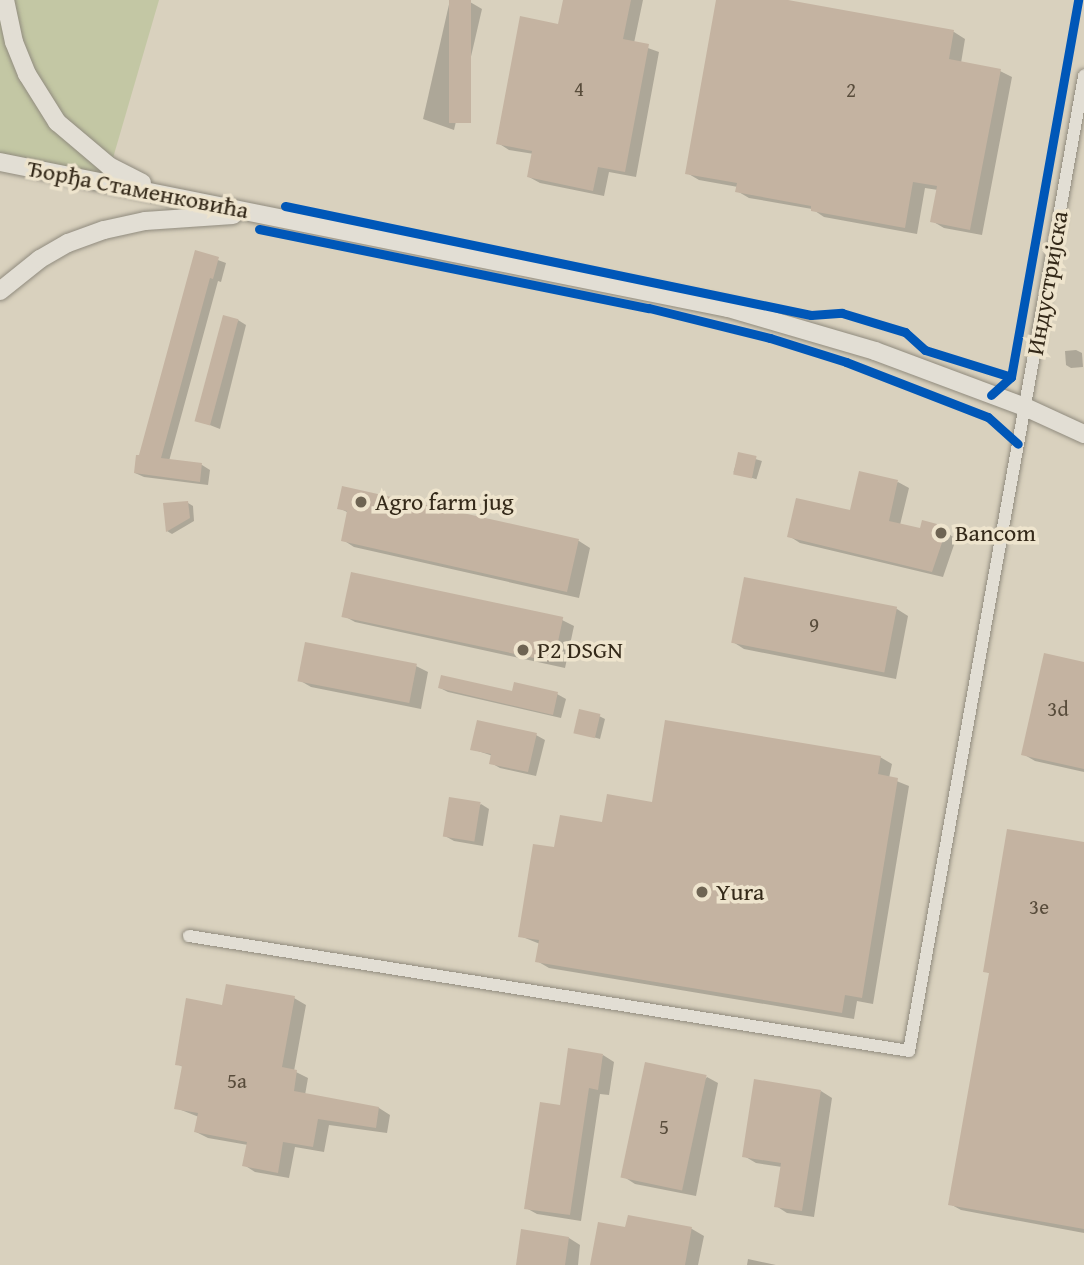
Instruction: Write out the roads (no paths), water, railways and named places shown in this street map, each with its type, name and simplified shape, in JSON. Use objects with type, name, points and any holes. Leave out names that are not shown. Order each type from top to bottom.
[{"type":"street","points":[[5,0],[14,42],[27,74],[57,122],[109,166],[157,192]]},
{"type":"street","name":"Индустријска","points":[[189,936],[909,1051],[1084,76]]},
{"type":"street","name":"Ђорђа Стаменковића","points":[[0,162],[728,307],[875,351],[1025,407],[1084,433]]},
{"type":"street","points":[[0,291],[40,259],[68,243],[104,230],[145,220],[258,214]]},
{"type":"place","name":"Agro farm jug","points":[[361,502]]},
{"type":"place","name":"Bancom","points":[[941,533]]},
{"type":"place","name":"P2 DSGN","points":[[523,650]]},
{"type":"place","name":"Yura","points":[[702,892]]}]
